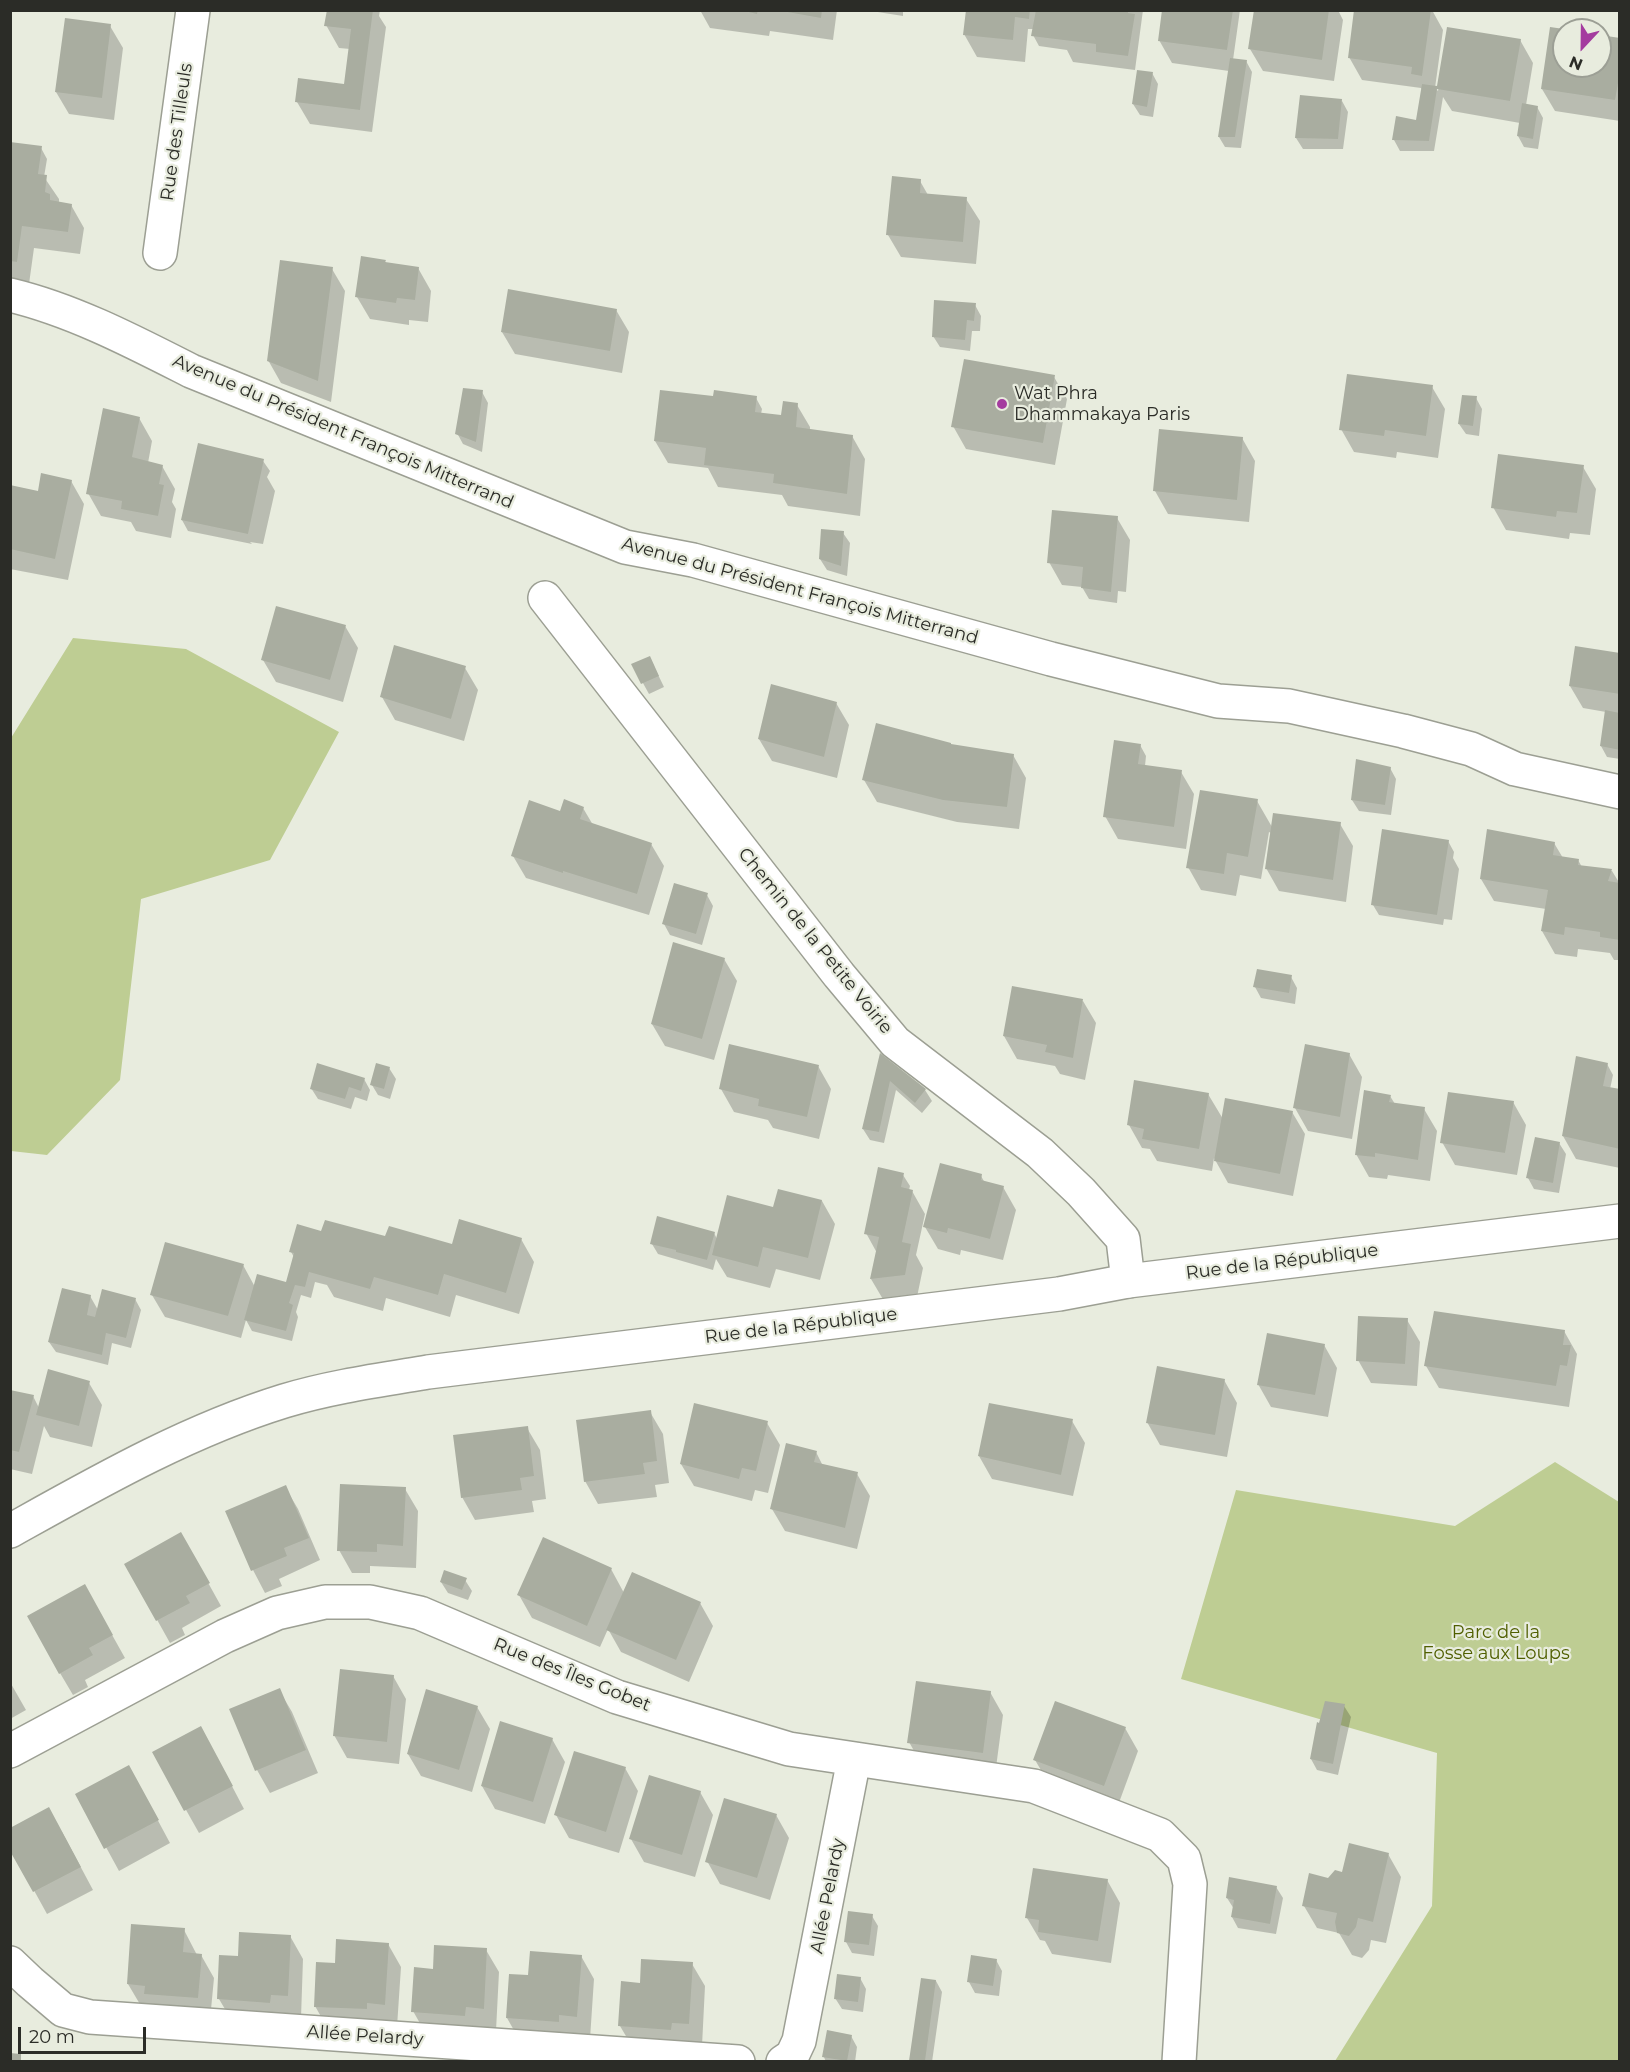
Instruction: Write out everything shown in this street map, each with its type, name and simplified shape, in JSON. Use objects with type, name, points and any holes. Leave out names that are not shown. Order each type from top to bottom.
[{"type":"street","name":"Rue des Tilleuls","points":[[160,253],[193,10]]},
{"type":"street","name":"Avenue du Président François Mitterrand","points":[[10,295],[35,301],[148,350],[191,372],[625,547],[693,560],[1218,701],[1289,706],[1403,731],[1471,748],[1515,769],[1620,792]]},
{"type":"street","name":"Chemin de la Petite Voirie","points":[[545,598],[838,975],[896,1042],[1040,1153],[1081,1192],[1123,1239],[1128,1281]]},
{"type":"street","name":"Rue de la République","points":[[10,1531],[151,1455],[284,1401],[351,1385],[428,1372],[1059,1294],[1128,1281],[1620,1221]]},
{"type":"street","name":"Rue des Îles Gobet","points":[[10,1751],[225,1636],[277,1613],[325,1602],[370,1602],[420,1613],[617,1697],[789,1749],[1034,1786],[1160,1835],[1184,1859],[1190,1884],[1179,2061]]},
{"type":"street","name":"Allée Pelardy","points":[[783,2061],[792,2056],[799,2041],[854,1760]]},
{"type":"street","name":"Allée Pelardy","points":[[10,1963],[63,2010],[90,2017],[738,2061]]},
{"type":"green space","points":[[73,638],[186,649],[339,732],[270,860],[141,899],[120,1080],[47,1155],[11,1151],[11,738]]},
{"type":"green space","name":"Parc de la Fosse aux Loups","points":[[1555,1462],[1619,1502],[1619,2061],[1335,2061],[1432,1906],[1437,1753],[1181,1679],[1236,1490],[1455,1526]]},
{"type":"building","points":[[327,10],[373,10],[360,110],[295,102],[298,78],[344,84],[351,29],[324,26]]},
{"type":"building","points":[[740,10],[758,10],[757,14]]},
{"type":"building","points":[[776,10],[822,10],[821,18]]},
{"type":"building","points":[[966,10],[1030,10],[1029,19],[1015,17],[1013,40],[963,35]]},
{"type":"building","points":[[1036,10],[1128,10],[1128,13],[1135,14],[1128,56],[1096,52],[1096,44],[1031,36]]},
{"type":"building","points":[[1162,10],[1233,10],[1227,50],[1158,41]]},
{"type":"building","points":[[1254,10],[1329,10],[1322,60],[1248,49]]},
{"type":"building","points":[[1354,10],[1431,10],[1422,76],[1411,74],[1412,67],[1348,58]]},
{"type":"building","points":[[65,18],[111,24],[102,98],[55,92]]},
{"type":"building","points":[[1447,27],[1521,39],[1510,101],[1437,89],[1429,141],[1392,140],[1396,116],[1416,120],[1422,84],[1437,86]]},
{"type":"building","points":[[1550,27],[1552,27],[1552,78],[1612,78],[1612,37],[1620,38],[1620,72],[1615,100],[1541,89]]},
{"type":"building","points":[[1230,58],[1247,60],[1235,137],[1218,137]]},
{"type":"building","points":[[1137,70],[1153,72],[1147,107],[1132,104]]},
{"type":"building","points":[[1300,95],[1342,99],[1338,139],[1295,138]]},
{"type":"building","points":[[1522,103],[1538,106],[1533,139],[1517,136]]},
{"type":"building","points":[[10,142],[42,146],[38,174],[47,175],[45,192],[50,194],[50,200],[72,204],[68,232],[22,226],[17,262],[10,261]]},
{"type":"building","points":[[892,176],[921,179],[920,193],[967,197],[963,242],[886,235]]},
{"type":"building","points":[[361,256],[419,267],[415,300],[397,298],[396,303],[355,297]]},
{"type":"building","points":[[280,260],[333,267],[318,381],[267,361]]},
{"type":"building","points":[[508,289],[617,309],[610,351],[501,332]]},
{"type":"building","points":[[934,300],[976,303],[974,321],[967,320],[965,340],[932,337]]},
{"type":"building","points":[[964,359],[1055,375],[1043,443],[951,427]]},
{"type":"building","points":[[1347,374],[1433,385],[1426,436],[1385,430],[1384,436],[1339,430]]},
{"type":"building","points":[[463,388],[483,390],[476,442],[455,434]]},
{"type":"building","points":[[660,390],[713,396],[714,390],[757,396],[755,412],[781,415],[783,401],[798,403],[796,427],[853,435],[847,494],[773,483],[774,474],[704,465],[706,448],[654,441]]},
{"type":"building","points":[[1462,395],[1477,396],[1473,426],[1458,424]]},
{"type":"building","points":[[103,408],[140,417],[132,457],[163,465],[159,484],[164,485],[158,516],[121,509],[122,501],[86,494]]},
{"type":"building","points":[[1159,429],[1243,437],[1237,500],[1153,491]]},
{"type":"building","points":[[198,443],[264,459],[248,534],[181,520]]},
{"type":"building","points":[[1498,454],[1584,465],[1577,513],[1557,511],[1556,517],[1491,508]]},
{"type":"building","points":[[41,473],[72,480],[55,559],[10,549],[10,485],[38,491]]},
{"type":"building","points":[[1052,510],[1118,516],[1111,592],[1081,588],[1083,567],[1047,563]]},
{"type":"building","points":[[821,529],[844,531],[841,566],[819,559]]},
{"type":"building","points":[[276,606],[346,625],[330,680],[261,660]]},
{"type":"building","points":[[394,645],[466,666],[451,719],[380,697]]},
{"type":"building","points":[[1575,646],[1620,653],[1620,694],[1569,686]]},
{"type":"building","points":[[650,656],[659,676],[641,684],[631,664]]},
{"type":"building","points":[[771,684],[837,702],[824,757],[758,739]]},
{"type":"building","points":[[1605,710],[1620,713],[1620,750],[1600,746]]},
{"type":"building","points":[[876,723],[951,744],[1014,754],[1007,807],[943,800],[862,780]]},
{"type":"building","points":[[1114,740],[1141,744],[1138,764],[1182,770],[1174,827],[1103,817]]},
{"type":"building","points":[[1356,759],[1391,767],[1385,805],[1351,800]]},
{"type":"building","points":[[1200,790],[1258,799],[1248,857],[1227,853],[1224,874],[1186,868]]},
{"type":"building","points":[[564,799],[584,807],[580,819],[652,843],[637,894],[511,856],[529,800],[560,811]]},
{"type":"building","points":[[1273,813],[1341,822],[1333,880],[1265,869]]},
{"type":"building","points":[[1382,829],[1449,840],[1437,915],[1371,905]]},
{"type":"building","points":[[1487,829],[1555,842],[1553,855],[1579,859],[1578,865],[1612,869],[1608,881],[1620,883],[1620,940],[1600,937],[1600,932],[1565,927],[1564,935],[1541,931],[1548,890],[1480,879]]},
{"type":"building","points":[[674,883],[708,893],[696,934],[662,924]]},
{"type":"building","points":[[673,942],[725,958],[702,1039],[651,1024]]},
{"type":"building","points":[[1257,969],[1292,975],[1289,993],[1253,987]]},
{"type":"building","points":[[1012,986],[1083,999],[1073,1058],[1045,1052],[1047,1045],[1003,1036]]},
{"type":"building","points":[[729,1044],[819,1065],[807,1117],[758,1106],[759,1099],[719,1089]]},
{"type":"building","points":[[1305,1044],[1350,1053],[1340,1117],[1293,1108]]},
{"type":"building","points":[[880,1053],[926,1089],[915,1103],[890,1081],[879,1132],[862,1129]]},
{"type":"building","points":[[1576,1056],[1608,1063],[1603,1086],[1620,1089],[1620,1149],[1562,1136]]},
{"type":"building","points":[[317,1063],[365,1078],[361,1091],[349,1087],[345,1099],[310,1089]]},
{"type":"building","points":[[376,1063],[390,1067],[384,1089],[370,1085]]},
{"type":"building","points":[[1134,1080],[1209,1093],[1199,1149],[1142,1139],[1144,1129],[1127,1125]]},
{"type":"building","points":[[1364,1090],[1391,1095],[1389,1102],[1425,1107],[1418,1160],[1375,1153],[1375,1157],[1355,1155]]},
{"type":"building","points":[[1448,1092],[1514,1101],[1505,1153],[1440,1143]]},
{"type":"building","points":[[1225,1098],[1293,1111],[1280,1174],[1214,1161]]},
{"type":"building","points":[[1535,1137],[1560,1142],[1553,1183],[1526,1178]]},
{"type":"building","points":[[940,1163],[982,1174],[981,1180],[1004,1186],[990,1239],[948,1228],[947,1233],[923,1227]]},
{"type":"building","points":[[878,1167],[904,1173],[901,1187],[913,1190],[902,1242],[911,1244],[905,1275],[870,1279],[879,1237],[864,1234]]},
{"type":"building","points":[[778,1189],[822,1200],[808,1258],[763,1247],[758,1267],[712,1255],[727,1195],[773,1207]]},
{"type":"building","points":[[657,1216],[715,1232],[707,1260],[650,1244]]},
{"type":"building","points":[[459,1219],[522,1238],[506,1293],[444,1274],[438,1295],[374,1277],[370,1289],[309,1272],[305,1287],[295,1285],[289,1303],[293,1305],[286,1331],[244,1320],[257,1274],[286,1282],[294,1253],[289,1252],[297,1224],[321,1231],[325,1220],[385,1236],[389,1226],[452,1244]]},
{"type":"building","points":[[165,1242],[244,1264],[228,1316],[150,1295]]},
{"type":"building","points":[[62,1288],[91,1295],[87,1315],[95,1317],[102,1289],[136,1298],[126,1338],[106,1333],[102,1355],[48,1342]]},
{"type":"building","points":[[1434,1311],[1565,1330],[1563,1345],[1571,1345],[1567,1366],[1560,1365],[1556,1386],[1424,1366]]},
{"type":"building","points":[[1358,1316],[1408,1318],[1405,1364],[1356,1361]]},
{"type":"building","points":[[1267,1333],[1325,1344],[1315,1395],[1257,1385]]},
{"type":"building","points":[[1157,1366],[1225,1379],[1215,1435],[1146,1423]]},
{"type":"building","points":[[48,1369],[90,1381],[79,1426],[36,1415]]},
{"type":"building","points":[[10,1390],[34,1395],[19,1452],[10,1450]]},
{"type":"building","points":[[694,1403],[768,1421],[756,1471],[742,1468],[739,1479],[680,1464]]},
{"type":"building","points":[[989,1403],[1073,1419],[1061,1475],[978,1456]]},
{"type":"building","points":[[651,1410],[657,1461],[643,1463],[645,1474],[584,1482],[576,1420]]},
{"type":"building","points":[[528,1426],[534,1476],[520,1478],[522,1490],[461,1498],[453,1435]]},
{"type":"building","points":[[786,1443],[817,1451],[814,1462],[858,1472],[845,1528],[770,1509]]},
{"type":"building","points":[[340,1484],[406,1487],[403,1546],[377,1544],[377,1552],[337,1551]]},
{"type":"building","points":[[286,1485],[309,1538],[284,1548],[287,1556],[251,1571],[225,1511]]},
{"type":"building","points":[[181,1532],[210,1583],[186,1596],[190,1603],[156,1621],[124,1564]]},
{"type":"building","points":[[543,1537],[612,1568],[587,1626],[517,1595]]},
{"type":"building","points":[[444,1570],[467,1578],[462,1590],[440,1582]]},
{"type":"building","points":[[632,1572],[701,1602],[676,1660],[606,1630]]},
{"type":"building","points":[[85,1584],[113,1635],[89,1648],[93,1655],[59,1674],[27,1616]]},
{"type":"building","points":[[340,1669],[394,1675],[387,1742],[333,1736]]},
{"type":"building","points":[[916,1681],[991,1691],[983,1753],[907,1743]]},
{"type":"building","points":[[280,1688],[306,1750],[255,1771],[229,1709]]},
{"type":"building","points":[[426,1689],[478,1706],[459,1770],[407,1754]]},
{"type":"building","points":[[1055,1701],[1126,1727],[1104,1786],[1033,1760]]},
{"type":"building","points":[[1325,1701],[1345,1704],[1333,1764],[1310,1759],[1317,1722],[1319,1723]]},
{"type":"building","points":[[500,1721],[553,1738],[533,1802],[481,1786]]},
{"type":"building","points":[[201,1726],[233,1786],[184,1811],[152,1752]]},
{"type":"building","points":[[574,1751],[626,1767],[606,1832],[554,1815]]},
{"type":"building","points":[[129,1765],[159,1820],[104,1849],[75,1794]]},
{"type":"building","points":[[649,1775],[701,1791],[682,1855],[629,1839]]},
{"type":"building","points":[[724,1798],[777,1814],[757,1878],[705,1862]]},
{"type":"building","points":[[49,1807],[81,1867],[33,1892],[10,1851],[10,1828]]},
{"type":"building","points":[[1349,1843],[1389,1853],[1373,1922],[1358,1918],[1356,1927],[1349,1936],[1337,1933],[1335,1922],[1337,1913],[1302,1906],[1309,1873],[1328,1878],[1335,1870],[1342,1872]]},
{"type":"building","points":[[1033,1868],[1108,1879],[1098,1941],[1038,1932],[1039,1920],[1025,1918]]},
{"type":"building","points":[[1229,1877],[1277,1886],[1270,1924],[1231,1917],[1234,1900],[1226,1898]]},
{"type":"building","points":[[848,1911],[873,1914],[869,1945],[844,1942]]},
{"type":"building","points":[[131,1924],[185,1928],[183,1952],[202,1954],[198,1998],[144,1994],[145,1986],[127,1984]]},
{"type":"building","points":[[239,1932],[291,1935],[288,1996],[271,1995],[270,2003],[217,1999],[219,1955],[238,1956]]},
{"type":"building","points":[[336,1939],[389,1943],[385,2005],[367,2003],[367,2009],[314,2007],[316,1962],[335,1963]]},
{"type":"building","points":[[434,1945],[487,1948],[484,2009],[466,2007],[465,2016],[411,2012],[414,1967],[433,1969]]},
{"type":"building","points":[[530,1951],[582,1955],[577,2017],[559,2015],[559,2022],[506,2018],[509,1974],[528,1975]]},
{"type":"building","points":[[971,1955],[997,1959],[993,1986],[967,1982]]},
{"type":"building","points":[[641,1959],[693,1962],[689,2024],[672,2023],[671,2030],[618,2026],[621,1981],[640,1983]]},
{"type":"building","points":[[837,1974],[861,1977],[858,2002],[834,1999]]},
{"type":"building","points":[[921,1978],[936,1980],[925,2061],[909,2061]]},
{"type":"building","points":[[827,2030],[852,2035],[847,2061],[822,2057]]},
{"type":"building","points":[[10,2053],[21,2054],[21,2061],[10,2061]]},
{"type":"place","name":"Wat Phra Dhammakaya Paris","points":[[1002,404]]}]
